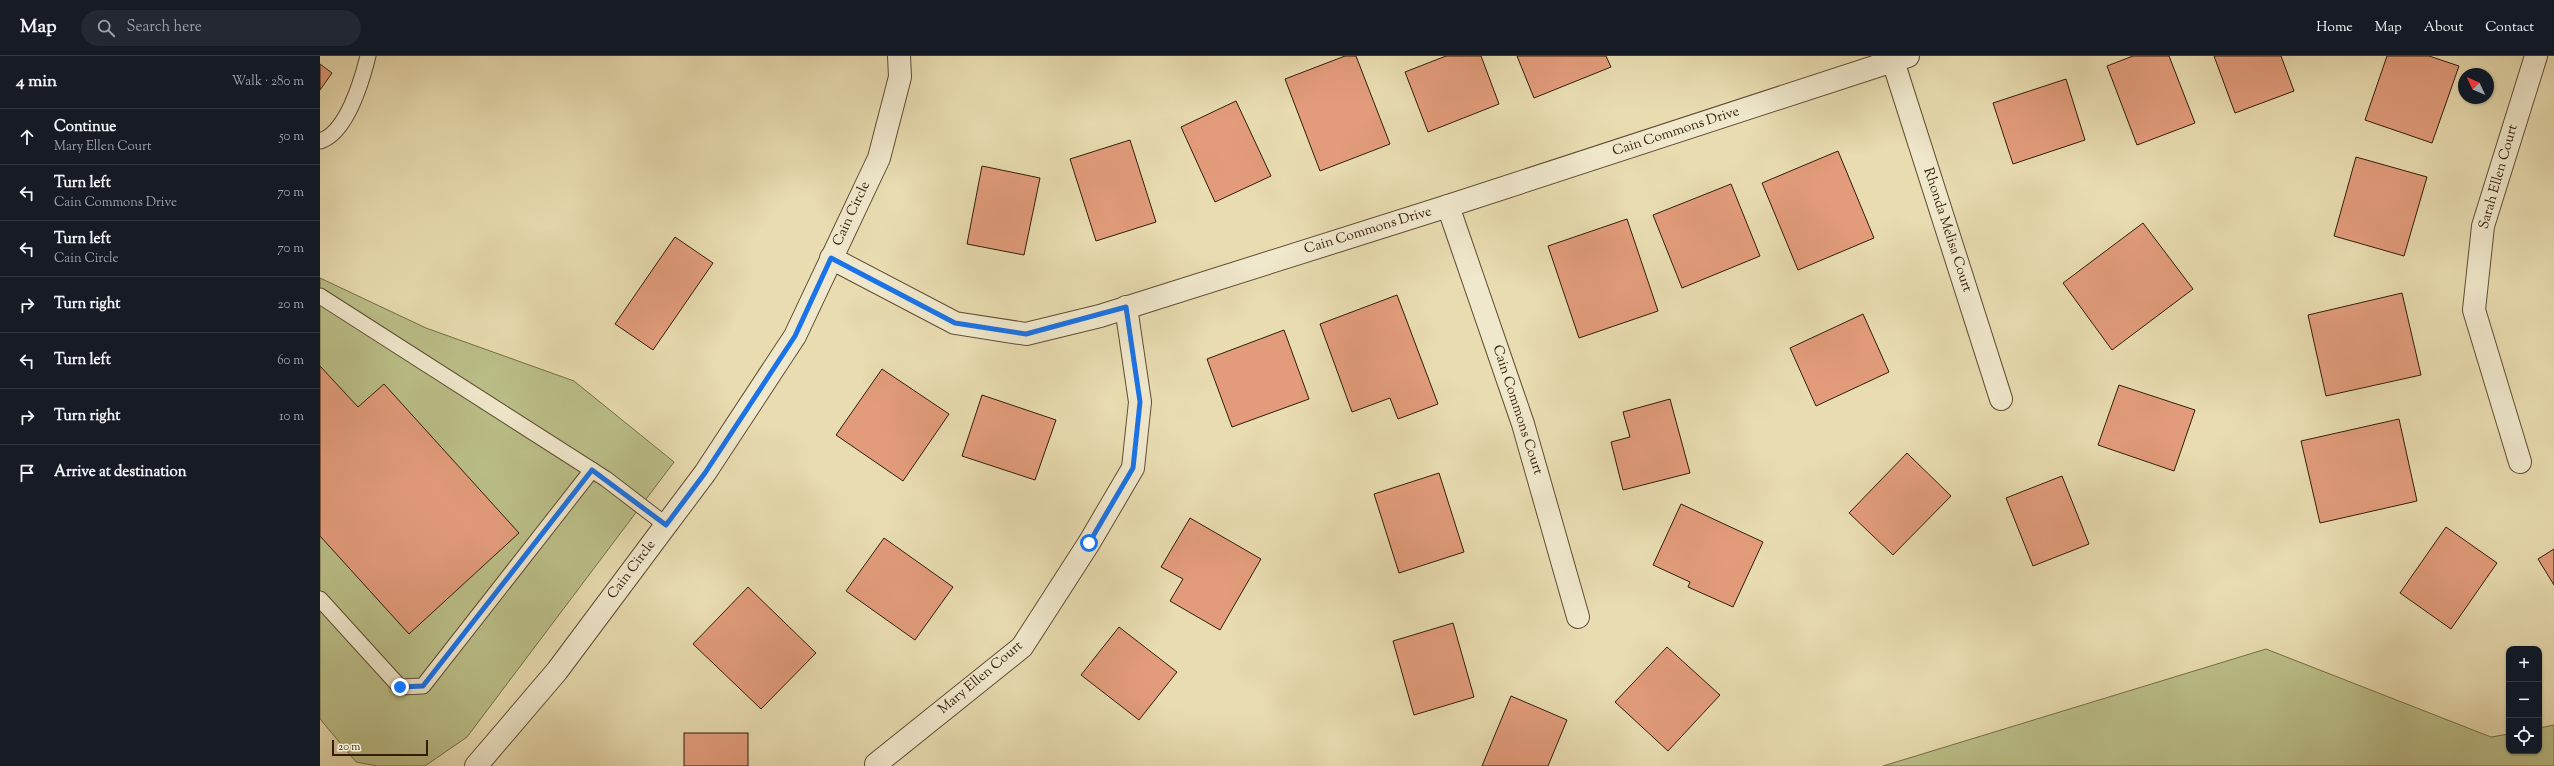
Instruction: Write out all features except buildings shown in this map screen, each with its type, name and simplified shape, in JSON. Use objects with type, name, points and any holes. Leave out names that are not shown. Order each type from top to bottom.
[{"type":"street","name":"Cain Circle","points":[[476,766],[557,671],[705,473],[795,336],[879,158],[900,77],[900,56]]},
{"type":"street","points":[[900,77],[912,56]]},
{"type":"street","name":"Sarah Ellen Court","points":[[2520,462],[2474,310],[2484,226],[2536,56]]},
{"type":"street","name":"Cain Commons Drive","points":[[831,258],[955,323],[1026,334],[1126,307],[1448,206],[1901,58]]},
{"type":"street","name":"Rhonda Melisa Court","points":[[1901,58],[2001,399]]},
{"type":"street","name":"Cain Commons Court","points":[[1448,206],[1523,424],[1578,617]]},
{"type":"street","name":"Mary Ellen Court","points":[[876,764],[1022,647],[1089,543],[1133,468],[1140,402],[1126,307]]},
{"type":"lane","points":[[320,141],[340,125],[354,102],[368,56]]},
{"type":"lane","points":[[320,296],[592,470],[666,525]]},
{"type":"lane","points":[[320,599],[400,687],[423,686],[592,470]]},
{"type":"green space","points":[[320,278],[426,328],[574,381],[674,462],[467,737],[425,766],[377,766],[356,762],[320,719]]},
{"type":"green space","points":[[2266,649],[2491,737],[2506,734],[2506,754],[2542,754],[2542,727],[2554,725],[2554,766],[1883,766]]},
{"type":"route","points":[[400,687],[423,686],[592,470],[666,525],[705,473],[795,336],[831,258],[955,323],[1026,334],[1100,316],[1126,307],[1140,402],[1133,468],[1089,543]]}]
